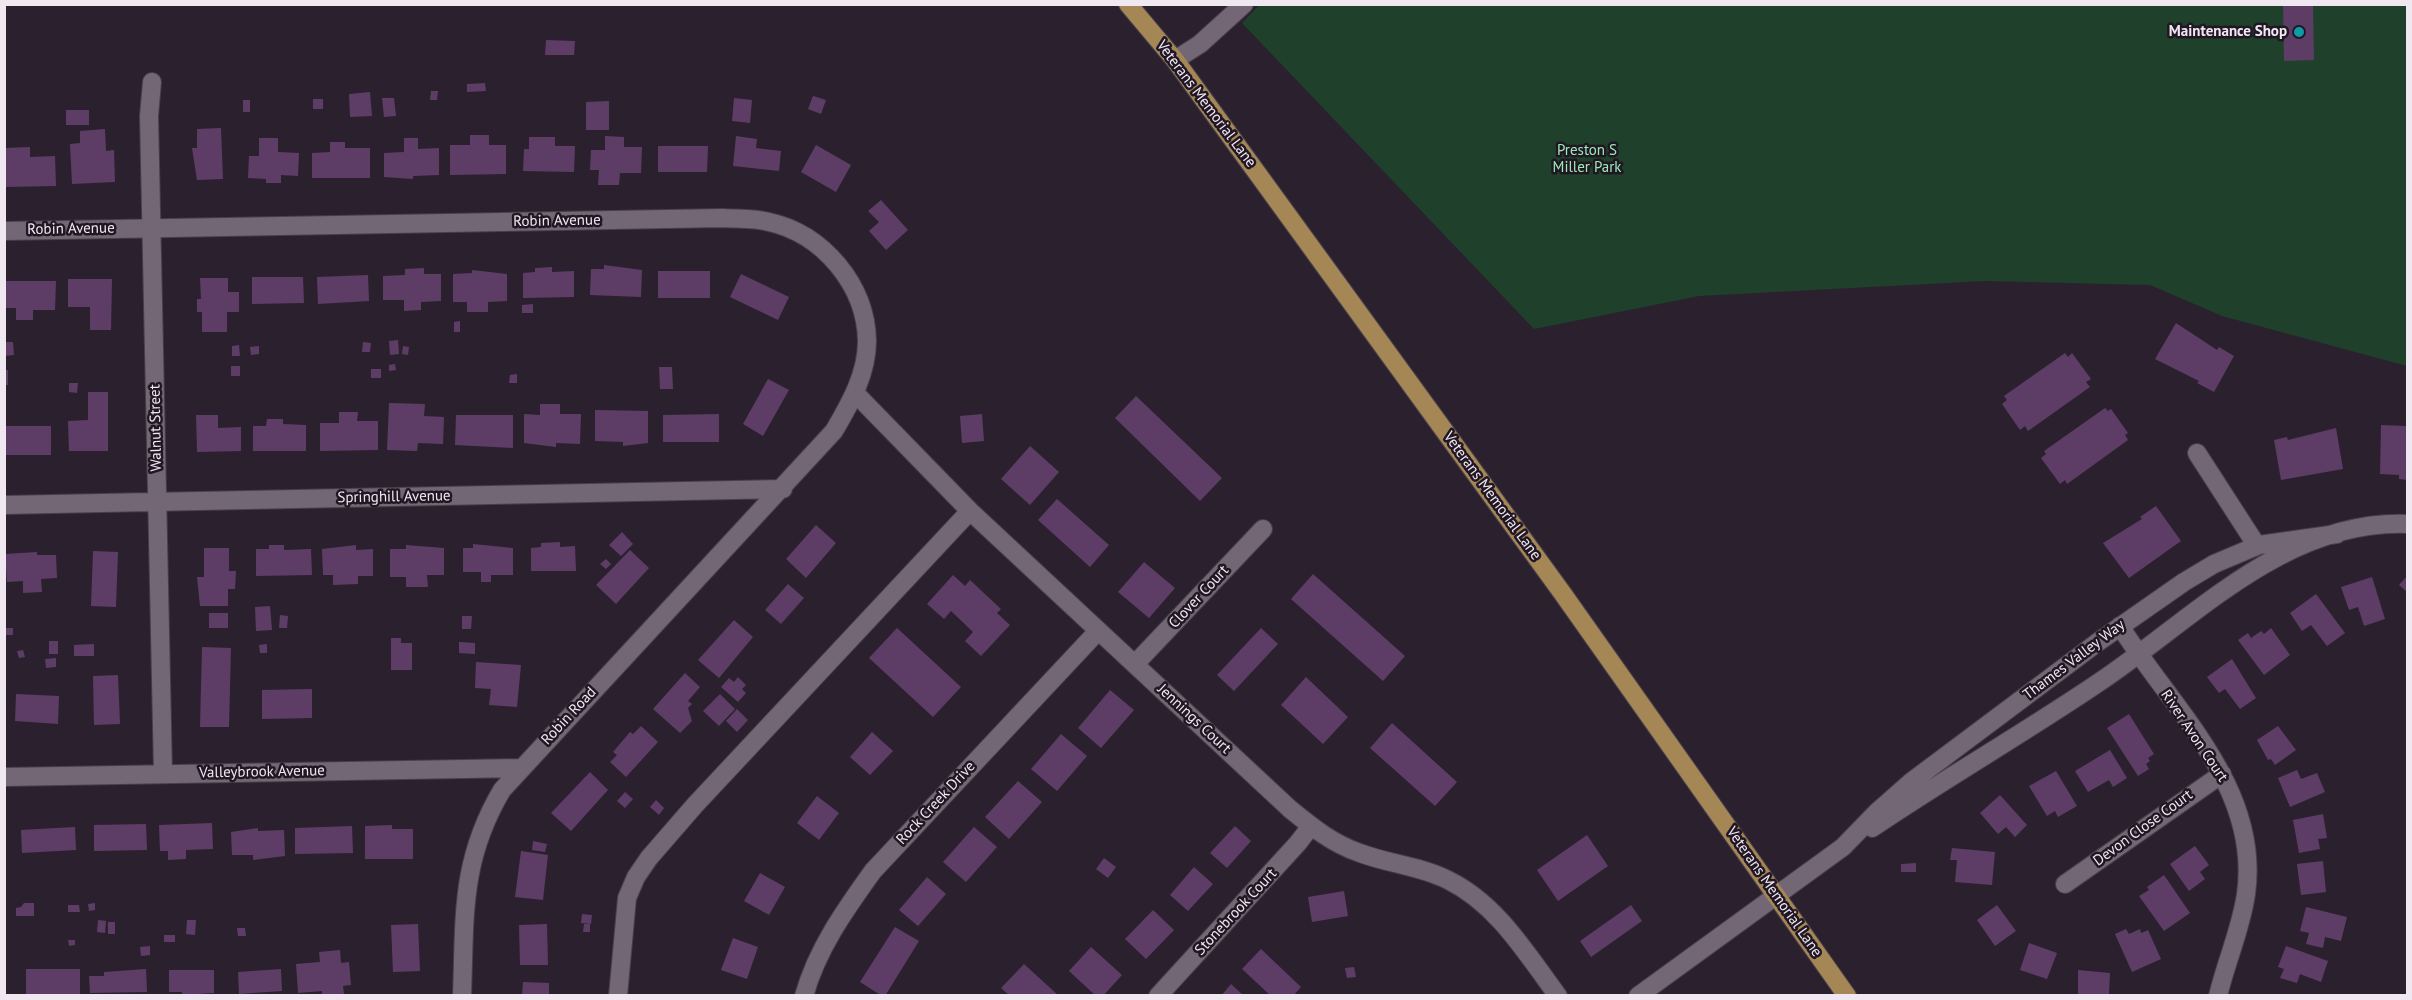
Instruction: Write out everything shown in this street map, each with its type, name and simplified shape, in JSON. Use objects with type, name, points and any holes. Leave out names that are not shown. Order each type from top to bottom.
[{"type":"main road","name":"Veterans Memorial Lane","points":[[1128,4],[1175,60],[1556,585],[1847,996]]},
{"type":"street","points":[[1175,60],[1200,44],[1244,4]]},
{"type":"street","name":"Walnut Street","points":[[152,82],[149,116],[163,773]]},
{"type":"street","name":"Robin Avenue","points":[[4,231],[723,218],[769,222],[808,236],[839,264],[859,300],[867,342],[856,394],[834,431],[783,489]]},
{"type":"street","name":"Jennings Court","points":[[856,394],[970,511],[1311,826],[1341,845],[1360,853],[1425,870],[1470,892],[1505,926],[1558,996]]},
{"type":"street","points":[[2198,453],[2257,546]]},
{"type":"street","name":"Springhill Avenue","points":[[4,505],[783,489]]},
{"type":"street","name":"Robin Road","points":[[462,996],[466,895],[475,846],[489,812],[502,790],[520,768],[783,489]]},
{"type":"street","points":[[618,996],[627,898],[636,877],[649,858],[970,511]]},
{"type":"street","name":"Thames Valley Way","points":[[1843,847],[1891,798],[2120,626],[2214,564],[2257,546],[2337,534],[2371,526],[2408,524]]},
{"type":"street","name":"Clover Court","points":[[1135,664],[1263,529]]},
{"type":"street","name":"Thames Valley Way","points":[[1638,996],[1843,847],[2138,656],[2247,574],[2301,546],[2337,534]]},
{"type":"street","name":"River Avon Court","points":[[2120,626],[2138,656],[2222,774],[2243,829],[2248,873],[2241,918],[2218,996]]},
{"type":"street","name":"Rock Creek Drive","points":[[804,996],[819,955],[843,911],[873,871],[1098,631]]},
{"type":"street","name":"Valleybrook Avenue","points":[[4,777],[520,768]]},
{"type":"street","name":"Devon Close Court","points":[[2065,884],[2222,774]]},
{"type":"street","name":"Stonebrook Court","points":[[1158,996],[1311,826]]},
{"type":"green space","name":"Preston S Miller Park","points":[[1260,4],[2407,5],[2407,366],[2222,316],[2150,285],[1985,281],[1699,296],[1534,329],[1242,23]]},
{"type":"building","name":"Maintenance Shop","points":[[2283,4],[2313,4],[2314,60],[2284,61]]},
{"type":"building","points":[[546,40],[575,41],[574,55],[545,55]]},
{"type":"building","points":[[485,83],[486,91],[467,92],[467,84]]},
{"type":"building","points":[[431,91],[438,91],[437,100],[430,100]]},
{"type":"building","points":[[370,92],[372,116],[350,117],[349,94]]},
{"type":"building","points":[[813,96],[826,100],[821,114],[808,109]]},
{"type":"building","points":[[382,98],[394,98],[396,116],[384,117]]},
{"type":"building","points":[[734,98],[752,100],[750,123],[732,121]]},
{"type":"building","points":[[313,99],[323,99],[323,109],[313,109]]},
{"type":"building","points":[[243,100],[250,100],[250,112],[243,112]]},
{"type":"building","points":[[609,101],[609,130],[586,130],[586,102]]},
{"type":"building","points":[[66,110],[89,110],[89,125],[66,125]]},
{"type":"building","points":[[221,128],[223,179],[197,180],[192,148],[197,148],[197,129]]},
{"type":"building","points":[[105,129],[106,151],[114,150],[115,182],[72,184],[70,144],[80,143],[80,131]]},
{"type":"building","points":[[470,135],[489,135],[489,145],[506,145],[506,174],[450,175],[450,145],[470,145]]},
{"type":"building","points":[[605,136],[624,137],[624,147],[642,147],[641,173],[620,173],[619,185],[598,185],[599,170],[590,170],[591,150],[605,150]]},
{"type":"building","points":[[736,136],[757,139],[756,148],[781,151],[779,171],[733,166]]},
{"type":"building","points":[[529,137],[555,137],[555,146],[575,146],[574,172],[523,171],[524,149],[529,149]]},
{"type":"building","points":[[259,138],[278,138],[278,152],[299,153],[298,176],[281,175],[281,183],[266,183],[266,179],[248,178],[249,156],[259,156]]},
{"type":"building","points":[[404,138],[418,138],[418,149],[439,148],[439,175],[413,176],[413,179],[384,177],[384,153],[404,152]]},
{"type":"building","points":[[330,142],[345,142],[345,148],[370,148],[370,178],[312,178],[312,153],[330,152]]},
{"type":"building","points":[[816,145],[851,165],[836,192],[801,172]]},
{"type":"building","points":[[658,146],[708,146],[707,172],[658,172]]},
{"type":"building","points":[[30,147],[30,157],[55,156],[56,186],[4,187],[4,148]]},
{"type":"building","points":[[881,200],[908,230],[886,250],[869,231],[879,222],[868,211]]},
{"type":"building","points":[[604,265],[642,270],[641,297],[590,295],[591,269],[604,269]]},
{"type":"building","points":[[552,267],[552,272],[574,271],[574,297],[523,298],[523,273],[535,272],[535,268]]},
{"type":"building","points":[[424,268],[424,274],[441,274],[441,301],[421,302],[421,310],[404,311],[404,300],[383,300],[383,276],[405,275],[405,269]]},
{"type":"building","points":[[472,270],[507,274],[507,301],[488,302],[488,312],[467,312],[467,302],[453,302],[453,274],[472,273]]},
{"type":"building","points":[[658,271],[710,271],[710,298],[658,298]]},
{"type":"building","points":[[741,274],[789,297],[778,320],[730,297]]},
{"type":"building","points":[[368,275],[369,301],[318,304],[317,277]]},
{"type":"building","points":[[252,277],[303,277],[304,303],[252,304]]},
{"type":"building","points":[[200,278],[228,278],[228,292],[239,292],[239,312],[227,312],[227,332],[202,332],[202,312],[197,312],[197,299],[201,299]]},
{"type":"building","points":[[68,279],[112,279],[111,330],[90,330],[90,307],[68,307]]},
{"type":"building","points":[[4,281],[56,281],[55,310],[33,310],[33,320],[16,320],[16,308],[4,308]]},
{"type":"building","points":[[533,304],[533,313],[522,313],[522,305]]},
{"type":"building","points":[[460,321],[460,332],[454,332],[454,322]]},
{"type":"building","points":[[2176,323],[2217,350],[2219,347],[2234,356],[2214,392],[2197,383],[2199,381],[2155,359]]},
{"type":"building","points":[[398,340],[399,354],[390,355],[389,341]]},
{"type":"building","points":[[4,342],[13,342],[14,355],[4,356]]},
{"type":"building","points":[[363,342],[371,343],[370,352],[362,352]]},
{"type":"building","points":[[239,345],[240,356],[232,356],[232,346]]},
{"type":"building","points":[[259,346],[259,354],[251,355],[250,347]]},
{"type":"building","points":[[403,346],[409,347],[408,355],[402,354]]},
{"type":"building","points":[[2065,353],[2068,357],[2072,353],[2091,379],[2086,382],[2090,387],[2028,431],[2025,426],[2020,430],[2002,404],[2007,400],[2004,396]]},
{"type":"building","points":[[395,364],[396,370],[389,371],[389,365]]},
{"type":"building","points":[[231,366],[240,366],[240,376],[231,376]]},
{"type":"building","points":[[659,367],[672,367],[673,389],[660,389]]},
{"type":"building","points":[[371,369],[381,369],[381,378],[371,378]]},
{"type":"building","points":[[4,370],[8,370],[8,385],[4,385]]},
{"type":"building","points":[[517,374],[517,383],[509,383],[510,375]]},
{"type":"building","points":[[768,379],[789,390],[763,436],[743,424]]},
{"type":"building","points":[[69,383],[78,383],[77,393],[69,392]]},
{"type":"building","points":[[88,392],[108,392],[108,451],[69,451],[68,421],[88,420]]},
{"type":"building","points":[[1136,396],[1222,478],[1200,501],[1115,418]]},
{"type":"building","points":[[389,403],[425,404],[424,416],[444,417],[443,444],[418,443],[417,451],[387,450]]},
{"type":"building","points":[[540,404],[560,404],[560,414],[581,414],[580,444],[556,443],[556,447],[524,443],[524,414],[540,415]]},
{"type":"building","points":[[2105,408],[2108,411],[2111,409],[2128,433],[2125,435],[2128,440],[2067,484],[2065,480],[2060,484],[2041,458],[2046,454],[2044,451]]},
{"type":"building","points":[[595,410],[648,411],[648,443],[623,446],[623,442],[595,441]]},
{"type":"building","points":[[339,412],[358,412],[357,421],[378,421],[378,450],[320,451],[320,423],[339,423]]},
{"type":"building","points":[[719,414],[719,442],[663,442],[663,415]]},
{"type":"building","points":[[982,414],[984,441],[962,443],[960,416]]},
{"type":"building","points":[[196,415],[218,415],[218,428],[241,427],[241,451],[197,452]]},
{"type":"building","points":[[456,415],[513,415],[513,448],[455,445]]},
{"type":"building","points":[[267,419],[283,419],[283,424],[306,425],[306,451],[253,451],[253,426],[266,426]]},
{"type":"building","points":[[2381,425],[2406,426],[2408,480],[2399,479],[2399,475],[2380,474]]},
{"type":"building","points":[[4,426],[51,426],[51,455],[4,455]]},
{"type":"building","points":[[2336,428],[2343,469],[2281,480],[2274,440],[2287,437],[2288,440]]},
{"type":"building","points":[[1030,446],[1059,472],[1030,505],[1001,479]]},
{"type":"building","points":[[1057,499],[1109,545],[1090,567],[1038,520]]},
{"type":"building","points":[[2156,506],[2181,541],[2129,578],[2103,543],[2142,519],[2140,517]]},
{"type":"building","points":[[816,525],[836,543],[806,578],[786,559]]},
{"type":"building","points":[[622,532],[633,544],[621,556],[609,545]]},
{"type":"building","points":[[560,542],[560,547],[575,546],[576,571],[531,571],[531,548],[541,547],[541,543]]},
{"type":"building","points":[[473,544],[513,548],[513,575],[491,575],[491,582],[481,582],[481,572],[463,572],[463,548],[473,548]]},
{"type":"building","points":[[269,545],[284,545],[284,550],[311,549],[312,575],[256,576],[256,549],[269,549]]},
{"type":"building","points":[[356,545],[356,550],[373,549],[373,576],[358,576],[358,584],[333,585],[333,575],[323,575],[322,549]]},
{"type":"building","points":[[406,545],[444,548],[444,575],[427,575],[428,587],[406,587],[406,577],[390,577],[390,549],[406,549]]},
{"type":"building","points":[[204,548],[229,548],[229,571],[236,571],[235,589],[228,589],[228,606],[200,606],[197,577],[204,577]]},
{"type":"building","points":[[630,550],[649,568],[616,604],[596,585]]},
{"type":"building","points":[[93,551],[118,552],[116,607],[91,606]]},
{"type":"building","points":[[37,552],[37,555],[56,555],[57,578],[41,579],[42,592],[23,593],[23,581],[7,582],[5,554]]},
{"type":"building","points":[[606,559],[611,564],[606,569],[600,564]]},
{"type":"building","points":[[1144,562],[1175,588],[1149,618],[1118,592]]},
{"type":"building","points":[[1313,574],[1405,656],[1383,681],[1291,599]]},
{"type":"building","points":[[953,575],[965,586],[970,580],[1001,609],[997,613],[1010,625],[981,656],[965,641],[973,632],[951,611],[944,619],[927,604]]},
{"type":"building","points":[[2408,575],[2408,593],[2399,585]]},
{"type":"building","points":[[2372,577],[2385,619],[2364,626],[2358,607],[2349,610],[2341,587]]},
{"type":"building","points":[[788,584],[804,598],[781,624],[765,610]]},
{"type":"building","points":[[2316,594],[2345,633],[2327,646],[2311,625],[2302,631],[2290,613]]},
{"type":"building","points":[[270,606],[272,630],[256,631],[255,607]]},
{"type":"building","points":[[209,613],[228,613],[228,628],[209,628]]},
{"type":"building","points":[[280,615],[288,616],[287,628],[279,628]]},
{"type":"building","points":[[462,616],[472,616],[471,629],[462,629]]},
{"type":"building","points":[[734,620],[753,637],[719,678],[698,660]]},
{"type":"building","points":[[5,628],[13,628],[13,635],[5,635]]},
{"type":"building","points":[[897,628],[961,687],[933,717],[869,658]]},
{"type":"building","points":[[1261,628],[1278,644],[1234,691],[1217,675]]},
{"type":"building","points":[[2271,628],[2290,655],[2264,675],[2238,640],[2248,633],[2251,638],[2261,631],[2264,634]]},
{"type":"building","points":[[391,638],[401,638],[401,643],[412,643],[412,670],[391,670]]},
{"type":"building","points":[[49,641],[58,641],[58,654],[49,654]]},
{"type":"building","points":[[459,642],[475,643],[475,654],[459,653]]},
{"type":"building","points":[[94,644],[94,656],[74,656],[74,645]]},
{"type":"building","points":[[267,644],[267,653],[260,653],[259,645]]},
{"type":"building","points":[[202,647],[231,648],[229,727],[200,727]]},
{"type":"building","points":[[23,650],[25,657],[19,658],[17,651]]},
{"type":"building","points":[[56,658],[56,667],[46,668],[45,659]]},
{"type":"building","points":[[2232,659],[2256,698],[2240,709],[2225,689],[2219,693],[2207,677]]},
{"type":"building","points":[[476,662],[521,665],[517,707],[489,705],[491,689],[475,688]]},
{"type":"building","points":[[685,673],[700,687],[688,701],[692,704],[688,708],[692,721],[680,733],[653,709]]},
{"type":"building","points":[[118,675],[120,724],[94,725],[93,676]]},
{"type":"building","points":[[738,677],[746,685],[742,689],[746,693],[738,702],[721,687],[729,678],[734,682]]},
{"type":"building","points":[[1306,677],[1348,717],[1323,744],[1281,705]]},
{"type":"building","points":[[312,689],[312,718],[262,719],[262,690]]},
{"type":"building","points":[[1110,690],[1134,710],[1101,748],[1078,728]]},
{"type":"building","points":[[16,694],[59,696],[58,724],[15,721]]},
{"type":"building","points":[[720,694],[735,709],[719,726],[703,711]]},
{"type":"building","points":[[737,709],[748,720],[737,732],[726,721]]},
{"type":"building","points":[[2129,714],[2154,754],[2148,758],[2150,761],[2146,764],[2149,769],[2138,776],[2107,728]]},
{"type":"building","points":[[1392,723],[1457,782],[1435,806],[1370,748]]},
{"type":"building","points":[[641,726],[658,742],[626,777],[610,762],[617,755],[613,752],[630,732],[633,734]]},
{"type":"building","points":[[2278,726],[2296,750],[2275,765],[2271,759],[2268,760],[2257,740]]},
{"type":"building","points":[[872,732],[893,751],[870,775],[850,757]]},
{"type":"building","points":[[1061,734],[1087,756],[1057,791],[1031,769]]},
{"type":"building","points":[[2110,750],[2127,778],[2113,787],[2109,780],[2088,792],[2075,771]]},
{"type":"building","points":[[2297,770],[2301,779],[2317,773],[2325,792],[2290,807],[2278,778]]},
{"type":"building","points":[[2056,771],[2077,806],[2058,817],[2055,811],[2047,816],[2029,786]]},
{"type":"building","points":[[590,772],[608,790],[571,831],[551,813]]},
{"type":"building","points":[[1018,781],[1042,802],[1009,839],[985,817]]},
{"type":"building","points":[[625,792],[633,799],[625,808],[617,801]]},
{"type":"building","points":[[2000,795],[2027,825],[2015,837],[2006,827],[1998,834],[1980,813]]},
{"type":"building","points":[[817,796],[839,813],[819,840],[797,823]]},
{"type":"building","points":[[656,800],[664,808],[659,815],[650,807]]},
{"type":"building","points":[[2323,814],[2327,838],[2318,839],[2320,849],[2299,853],[2293,820]]},
{"type":"building","points":[[212,823],[213,849],[186,850],[186,859],[168,860],[168,851],[160,851],[159,825]]},
{"type":"building","points":[[146,824],[147,850],[94,851],[94,825]]},
{"type":"building","points":[[392,825],[392,829],[413,829],[413,859],[365,859],[365,826]]},
{"type":"building","points":[[352,826],[353,853],[295,854],[295,828]]},
{"type":"building","points":[[1235,826],[1251,841],[1227,868],[1210,853]]},
{"type":"building","points":[[75,827],[76,850],[22,853],[21,830]]},
{"type":"building","points":[[974,827],[997,847],[966,882],[943,862]]},
{"type":"building","points":[[258,828],[258,831],[284,830],[285,856],[253,860],[253,855],[232,855],[231,832]]},
{"type":"building","points":[[1587,835],[1608,866],[1558,901],[1537,870]]},
{"type":"building","points":[[533,841],[547,844],[545,852],[532,850]]},
{"type":"building","points":[[2195,846],[2209,865],[2200,872],[2205,879],[2189,891],[2170,864]]},
{"type":"building","points":[[1952,848],[1995,852],[1992,885],[1955,882],[1957,860],[1950,860]]},
{"type":"building","points":[[521,851],[548,855],[543,900],[515,897]]},
{"type":"building","points":[[1104,858],[1116,867],[1108,878],[1096,869]]},
{"type":"building","points":[[2323,861],[2326,892],[2301,895],[2297,864]]},
{"type":"building","points":[[1916,863],[1916,872],[1901,872],[1901,864]]},
{"type":"building","points":[[1194,867],[1213,884],[1188,911],[1170,895]]},
{"type":"building","points":[[760,873],[785,887],[769,915],[744,901]]},
{"type":"building","points":[[2164,875],[2190,913],[2164,931],[2139,896],[2149,890],[2147,887]]},
{"type":"building","points":[[927,877],[946,894],[918,926],[899,910]]},
{"type":"building","points":[[1344,891],[1348,916],[1312,922],[1308,897]]},
{"type":"building","points":[[24,903],[34,903],[34,916],[16,916],[16,908],[21,907]]},
{"type":"building","points":[[95,903],[95,910],[89,911],[88,904]]},
{"type":"building","points":[[68,905],[79,905],[80,912],[68,912]]},
{"type":"building","points":[[1631,905],[1642,921],[1591,957],[1580,941]]},
{"type":"building","points":[[1997,905],[2016,931],[1995,946],[1977,920]]},
{"type":"building","points":[[2306,907],[2347,917],[2341,941],[2325,937],[2323,948],[2306,944],[2309,933],[2300,931]]},
{"type":"building","points":[[1153,910],[1174,930],[1146,959],[1125,939]]},
{"type":"building","points":[[582,914],[592,915],[591,924],[581,923]]},
{"type":"building","points":[[98,920],[106,921],[105,933],[97,932]]},
{"type":"building","points":[[187,920],[196,920],[195,935],[186,934]]},
{"type":"building","points":[[108,922],[115,922],[115,934],[108,934]]},
{"type":"building","points":[[418,924],[420,971],[393,972],[391,925]]},
{"type":"building","points":[[547,924],[548,965],[520,965],[519,925]]},
{"type":"building","points":[[584,924],[590,924],[590,932],[583,932]]},
{"type":"building","points":[[895,927],[919,941],[885,996],[882,996],[860,982]]},
{"type":"building","points":[[237,928],[245,928],[246,936],[238,936]]},
{"type":"building","points":[[2126,929],[2129,934],[2140,929],[2141,933],[2148,930],[2161,959],[2132,972],[2115,934]]},
{"type":"building","points":[[164,935],[175,935],[175,942],[164,942]]},
{"type":"building","points":[[733,938],[758,947],[747,979],[721,970]]},
{"type":"building","points":[[68,940],[75,940],[75,945],[69,946]]},
{"type":"building","points":[[2029,943],[2057,953],[2047,979],[2020,970]]},
{"type":"building","points":[[150,946],[150,955],[141,956],[140,947]]},
{"type":"building","points":[[2286,946],[2328,961],[2321,982],[2300,974],[2297,983],[2280,978],[2284,969],[2278,967]]},
{"type":"building","points":[[1091,947],[1122,975],[1103,996],[1096,996],[1069,971]]},
{"type":"building","points":[[1261,949],[1301,987],[1293,996],[1271,996],[1242,969]]},
{"type":"building","points":[[340,950],[341,963],[349,962],[351,985],[343,986],[344,994],[322,996],[322,991],[298,993],[296,964],[320,962],[319,952]]},
{"type":"building","points":[[1024,964],[1059,996],[1010,996],[1001,988]]},
{"type":"building","points":[[1354,967],[1356,977],[1347,978],[1345,968]]},
{"type":"building","points":[[26,969],[80,969],[80,994],[26,994]]},
{"type":"building","points":[[146,969],[147,992],[90,993],[89,976],[104,976],[104,972]]},
{"type":"building","points":[[281,969],[282,991],[239,994],[238,972]]},
{"type":"building","points":[[169,970],[214,970],[214,993],[182,995],[182,992],[169,992]]},
{"type":"building","points":[[2078,970],[2110,973],[2109,994],[2078,996]]},
{"type":"building","points":[[523,982],[549,983],[549,996],[522,996]]},
{"type":"building","points":[[1231,984],[1244,996],[1221,996]]},
{"type":"place","name":"Maintenance Shop","points":[[2299,32]]}]
